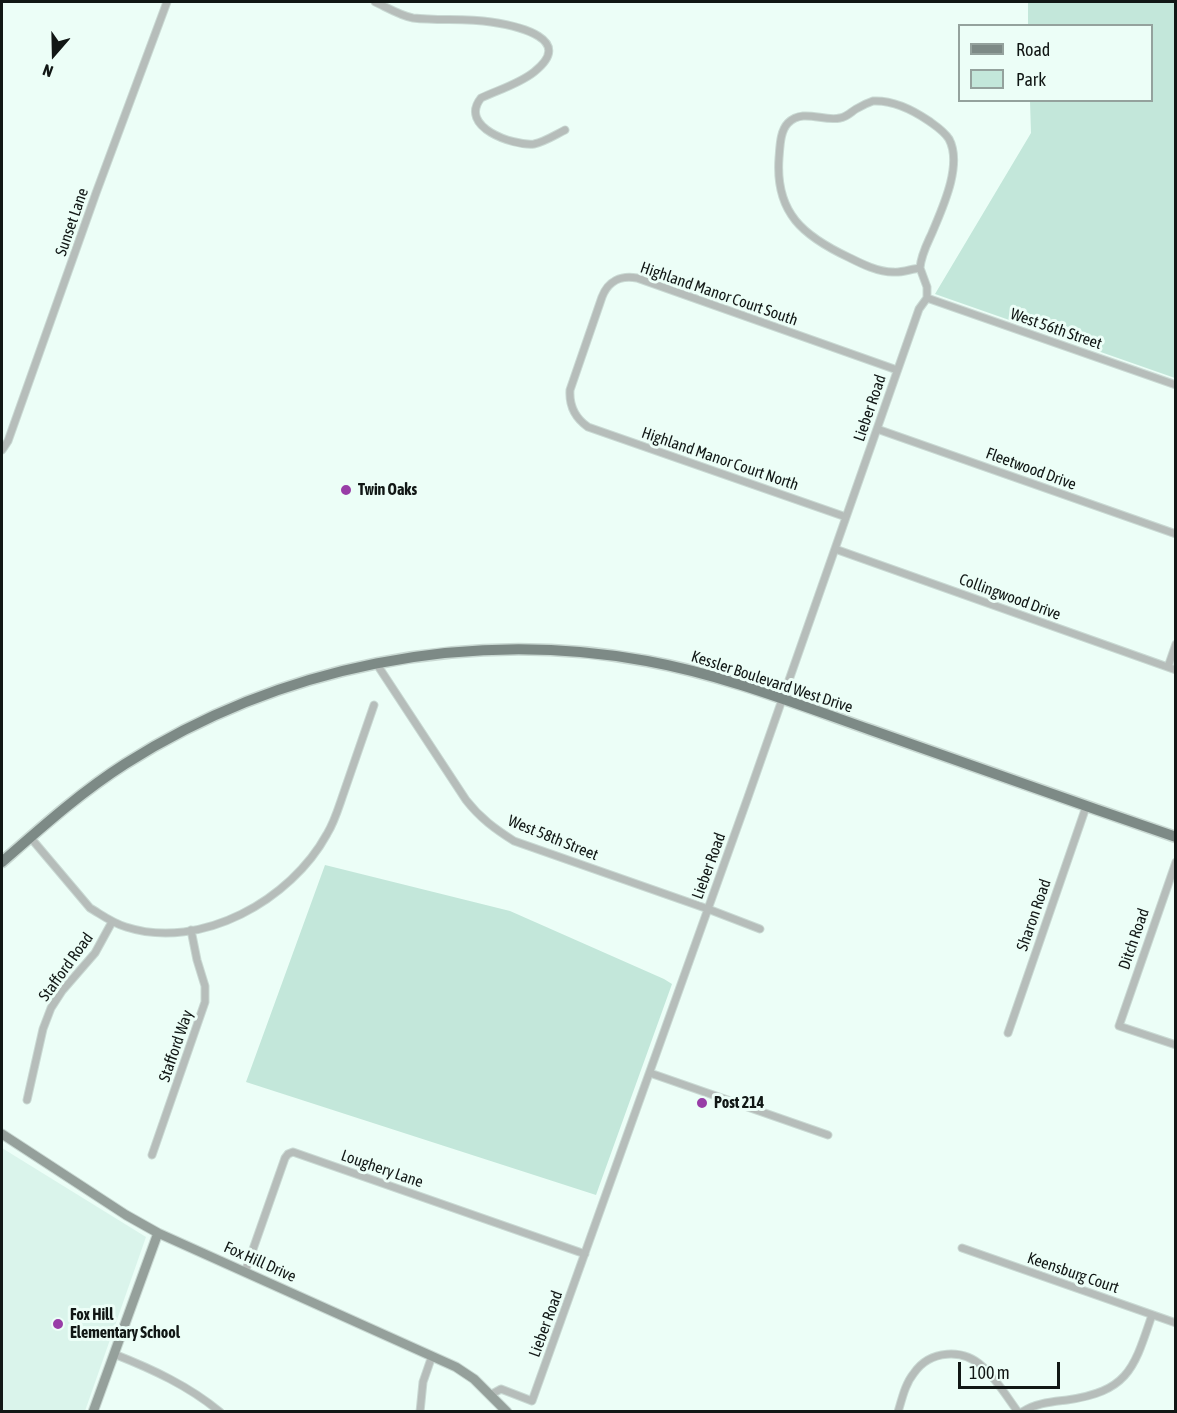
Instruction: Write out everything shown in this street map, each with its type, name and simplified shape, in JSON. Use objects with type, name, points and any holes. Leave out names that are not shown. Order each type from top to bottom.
[{"type":"main road","name":"Kessler Boulevard West Drive","points":[[2,862],[69,804],[107,776],[193,725],[248,701],[332,673],[376,663],[437,654],[479,651],[581,652],[669,665],[727,680],[1176,837]]},
{"type":"street","name":"Sunset Lane","points":[[2,450],[8,441],[167,2]]},
{"type":"street","points":[[375,2],[411,18],[490,21],[516,27],[539,36],[548,44],[550,53],[547,59],[527,77],[481,98],[477,103],[478,122],[490,134],[526,144],[537,143],[565,130]]},
{"type":"street","points":[[920,268],[884,271],[855,260],[818,240],[795,220],[784,202],[778,178],[783,131],[790,121],[807,116],[841,118],[864,104],[880,100],[920,115],[949,139],[952,147],[952,180],[922,254],[920,268],[927,287],[927,298]]},
{"type":"street","name":"Highland Manor Court South","points":[[586,426],[572,409],[570,390],[604,292],[610,284],[621,278],[637,278],[897,370]]},
{"type":"street","name":"Lieber Road","points":[[490,1395],[501,1389],[532,1401],[783,698],[897,370],[919,309],[927,298]]},
{"type":"street","name":"West 56th Street","points":[[927,298],[1176,386]]},
{"type":"street","name":"Highland Manor Court North","points":[[586,426],[846,517]]},
{"type":"street","name":"Fleetwood Drive","points":[[877,429],[1176,534]]},
{"type":"street","name":"Collingwood Drive","points":[[835,549],[1172,668]]},
{"type":"street","points":[[1172,668],[1176,644]]},
{"type":"street","name":"West 58th Street","points":[[376,663],[470,805],[492,828],[514,841],[760,929]]},
{"type":"street","points":[[191,930],[222,922],[256,907],[283,887],[309,861],[331,828],[374,705]]},
{"type":"street","name":"Sharon Road","points":[[1008,1033],[1086,807]]},
{"type":"street","name":"Stafford Road","points":[[30,837],[90,908],[112,922],[131,929],[158,933],[191,930]]},
{"type":"street","name":"Ditch Road","points":[[1176,862],[1119,1026],[1176,1046]]},
{"type":"street","name":"Stafford Road","points":[[27,1100],[44,1026],[51,1008],[62,991],[95,953],[112,922]]},
{"type":"street","name":"Stafford Way","points":[[152,1155],[205,1002],[205,986],[191,930]]},
{"type":"street","points":[[650,1073],[828,1135]]},
{"type":"street","name":"Fox Hill Drive","points":[[2,1134],[126,1215],[158,1233],[456,1367],[474,1379],[507,1412]]},
{"type":"street","name":"Loughery Lane","points":[[245,1272],[285,1158],[293,1152],[585,1254]]},
{"type":"street","points":[[93,1412],[158,1233]]},
{"type":"street","name":"Keensburg Court","points":[[962,1248],[1176,1323]]},
{"type":"street","points":[[1022,1412],[1041,1404],[1093,1396],[1115,1385],[1127,1374],[1134,1363],[1152,1315]]},
{"type":"street","points":[[114,1354],[167,1377],[220,1412]]},
{"type":"street","points":[[898,1412],[907,1385],[915,1371],[929,1359],[947,1354],[963,1355],[977,1362],[988,1372],[1018,1412]]},
{"type":"street","points":[[420,1412],[423,1382],[432,1356]]},
{"type":"shaded area","name":"Fox Hill Elementary School","points":[[2,1148],[146,1237],[85,1411],[2,1411]]},
{"type":"green space","points":[[1028,2],[1175,2],[1175,378],[935,294],[1031,133],[1030,102],[1153,102],[1153,24],[1028,24]]},
{"type":"green space","points":[[325,865],[510,911],[672,984],[596,1195],[246,1082]]},
{"type":"place","name":"Twin Oaks","points":[[346,490]]},
{"type":"place","name":"Post 214","points":[[702,1103]]},
{"type":"place","name":"Fox Hill Elementary School","points":[[58,1324]]}]
